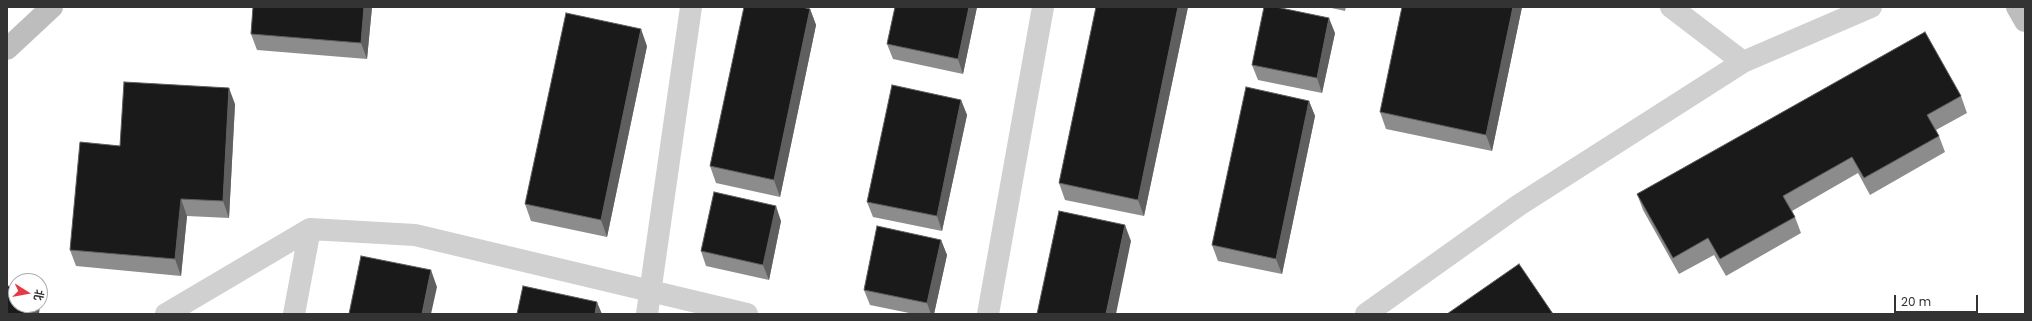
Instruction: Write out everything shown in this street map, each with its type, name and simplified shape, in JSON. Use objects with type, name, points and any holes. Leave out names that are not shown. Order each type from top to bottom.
[{"type":"street","points":[[7,49],[52,7]]},
{"type":"street","points":[[647,314],[652,292],[691,7]]},
{"type":"street","points":[[988,314],[1044,7]]},
{"type":"street","points":[[1671,7],[1743,62]]},
{"type":"street","points":[[1366,314],[1519,205],[1743,62],[1871,7]]},
{"type":"street","points":[[2017,7],[2025,21]]},
{"type":"street","points":[[294,314],[310,230]]},
{"type":"street","points":[[166,314],[310,230],[415,236],[747,314]]},
{"type":"building","points":[[253,7],[364,7],[361,43],[251,34]]},
{"type":"building","points":[[744,7],[802,7],[810,9],[774,180],[710,166]]},
{"type":"building","points":[[895,7],[969,7],[958,59],[887,44]]},
{"type":"building","points":[[1096,7],[1178,7],[1138,200],[1059,183]]},
{"type":"building","points":[[1264,7],[1276,7],[1329,18],[1317,78],[1252,65]]},
{"type":"building","points":[[1402,7],[1513,7],[1486,135],[1380,112]]},
{"type":"building","points":[[566,13],[641,29],[601,220],[525,204]]},
{"type":"building","points":[[1925,32],[1961,96],[1927,115],[1939,136],[1864,178],[1852,157],[1783,196],[1795,217],[1720,259],[1708,238],[1673,258],[1637,194]]},
{"type":"building","points":[[124,82],[229,88],[223,201],[181,199],[175,259],[70,250],[80,142],[120,146]]},
{"type":"building","points":[[892,85],[961,100],[937,216],[867,202]]},
{"type":"building","points":[[1246,87],[1309,101],[1276,259],[1212,245]]},
{"type":"building","points":[[714,192],[776,206],[763,265],[701,251]]},
{"type":"building","points":[[1059,211],[1125,225],[1106,314],[1037,314]]},
{"type":"building","points":[[877,226],[941,240],[927,303],[864,290]]},
{"type":"building","points":[[361,256],[431,270],[422,314],[349,314]]},
{"type":"building","points":[[1519,264],[1553,314],[1447,314]]},
{"type":"building","points":[[7,286],[8,313],[32,314],[7,314]]},
{"type":"building","points":[[523,286],[597,302],[595,314],[517,314]]}]
